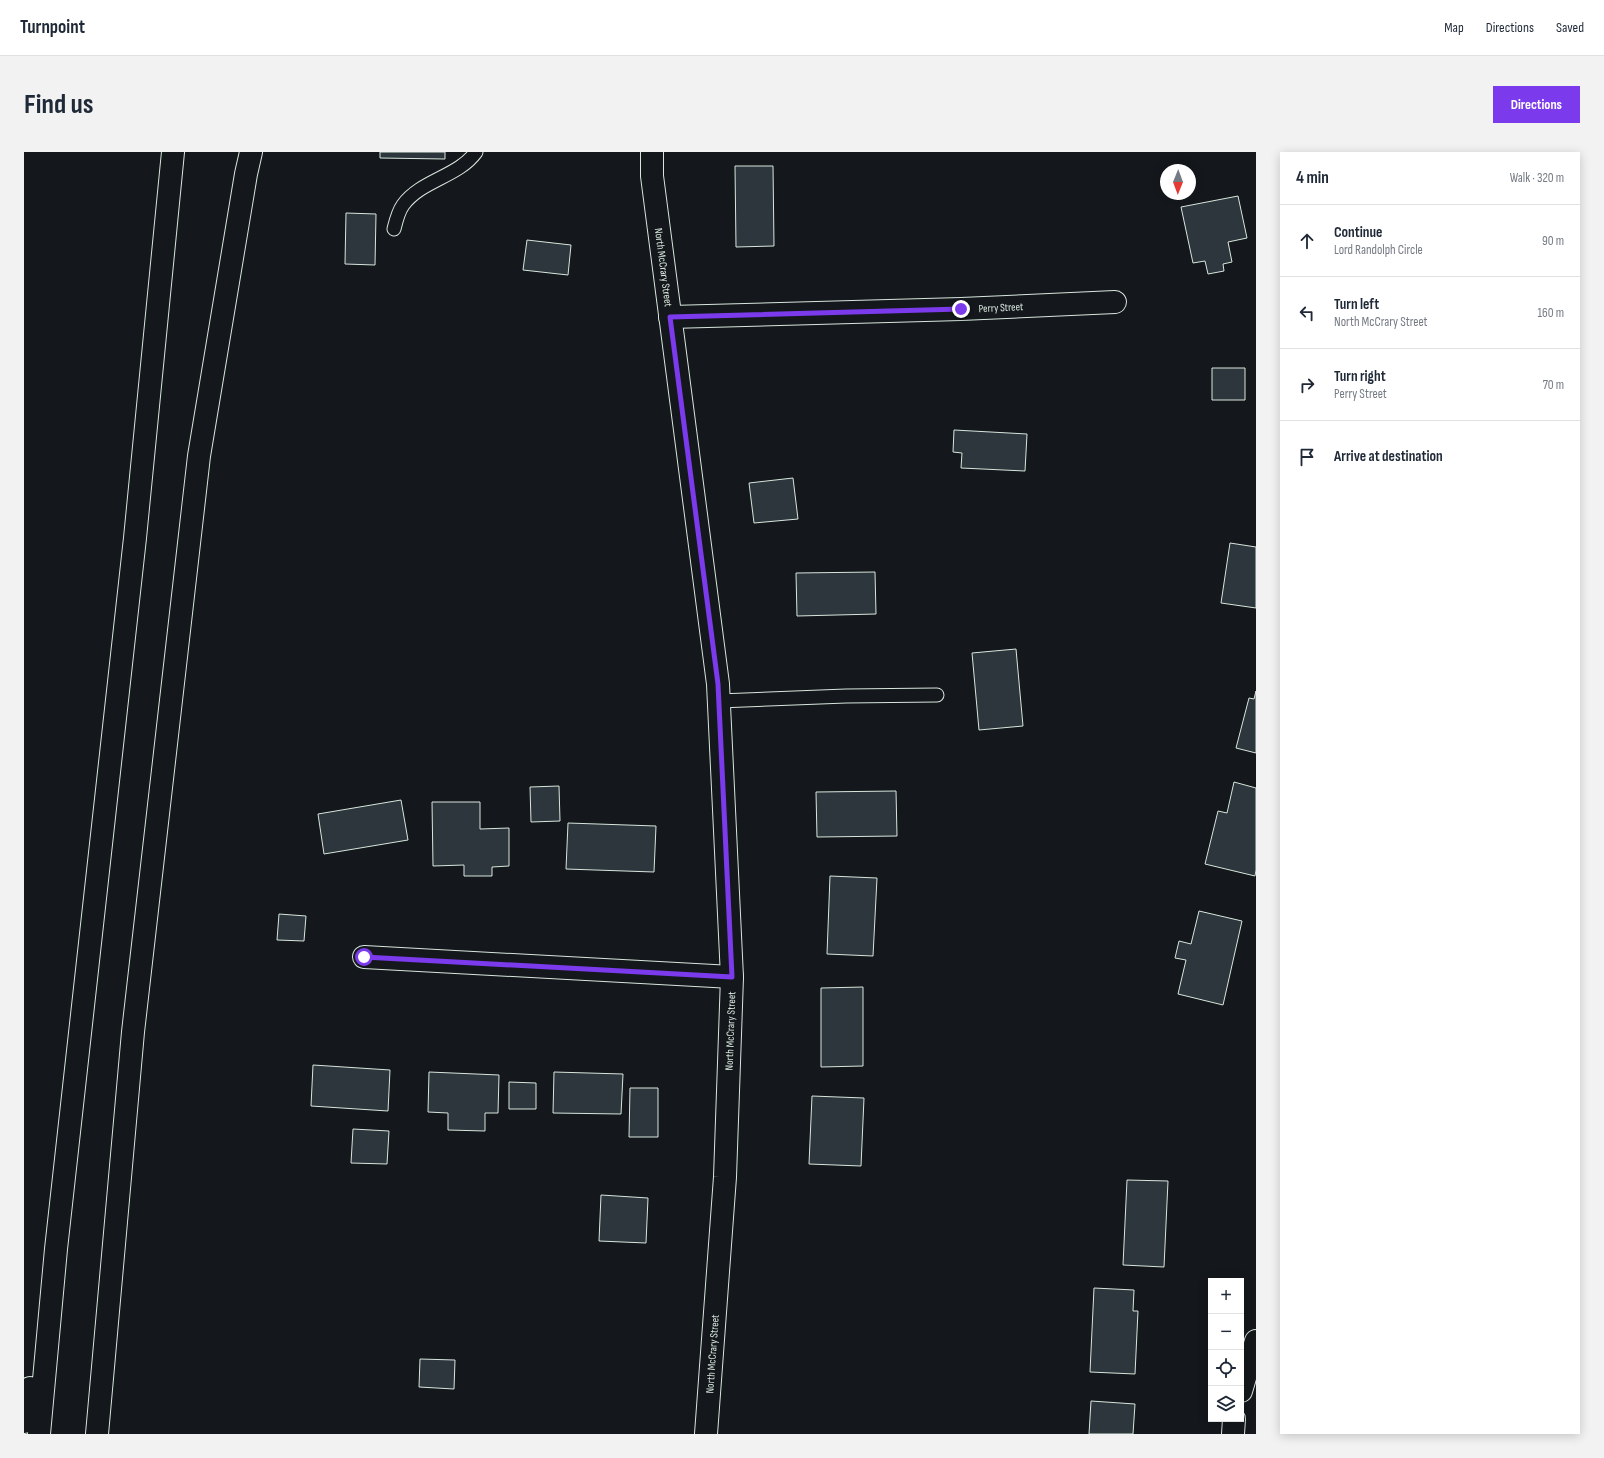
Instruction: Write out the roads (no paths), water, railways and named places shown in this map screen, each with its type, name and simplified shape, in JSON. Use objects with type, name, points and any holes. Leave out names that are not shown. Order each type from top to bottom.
[{"type":"main road","points":[[39,1434],[56,1249],[134,538],[173,152]]},
{"type":"main road","points":[[97,1434],[133,1032],[199,456],[246,174],[252,152]]},
{"type":"main road","name":"North McCrary Street","points":[[652,152],[652,176],[718,684],[732,977],[725,1177],[706,1434]]},
{"type":"main road","name":"Perry Street","points":[[670,317],[953,309],[1116,302]]},
{"type":"main road","points":[[364,957],[732,977]]},
{"type":"main road","points":[[24,1422],[56,1249]]},
{"type":"main road","points":[[1242,1386],[1256,1341]]},
{"type":"main road","points":[[1233,1434],[1234,1422]]},
{"type":"lane","points":[[394,229],[403,206],[412,196],[462,166],[476,152]]},
{"type":"lane","points":[[719,702],[846,696],[937,694]]}]
